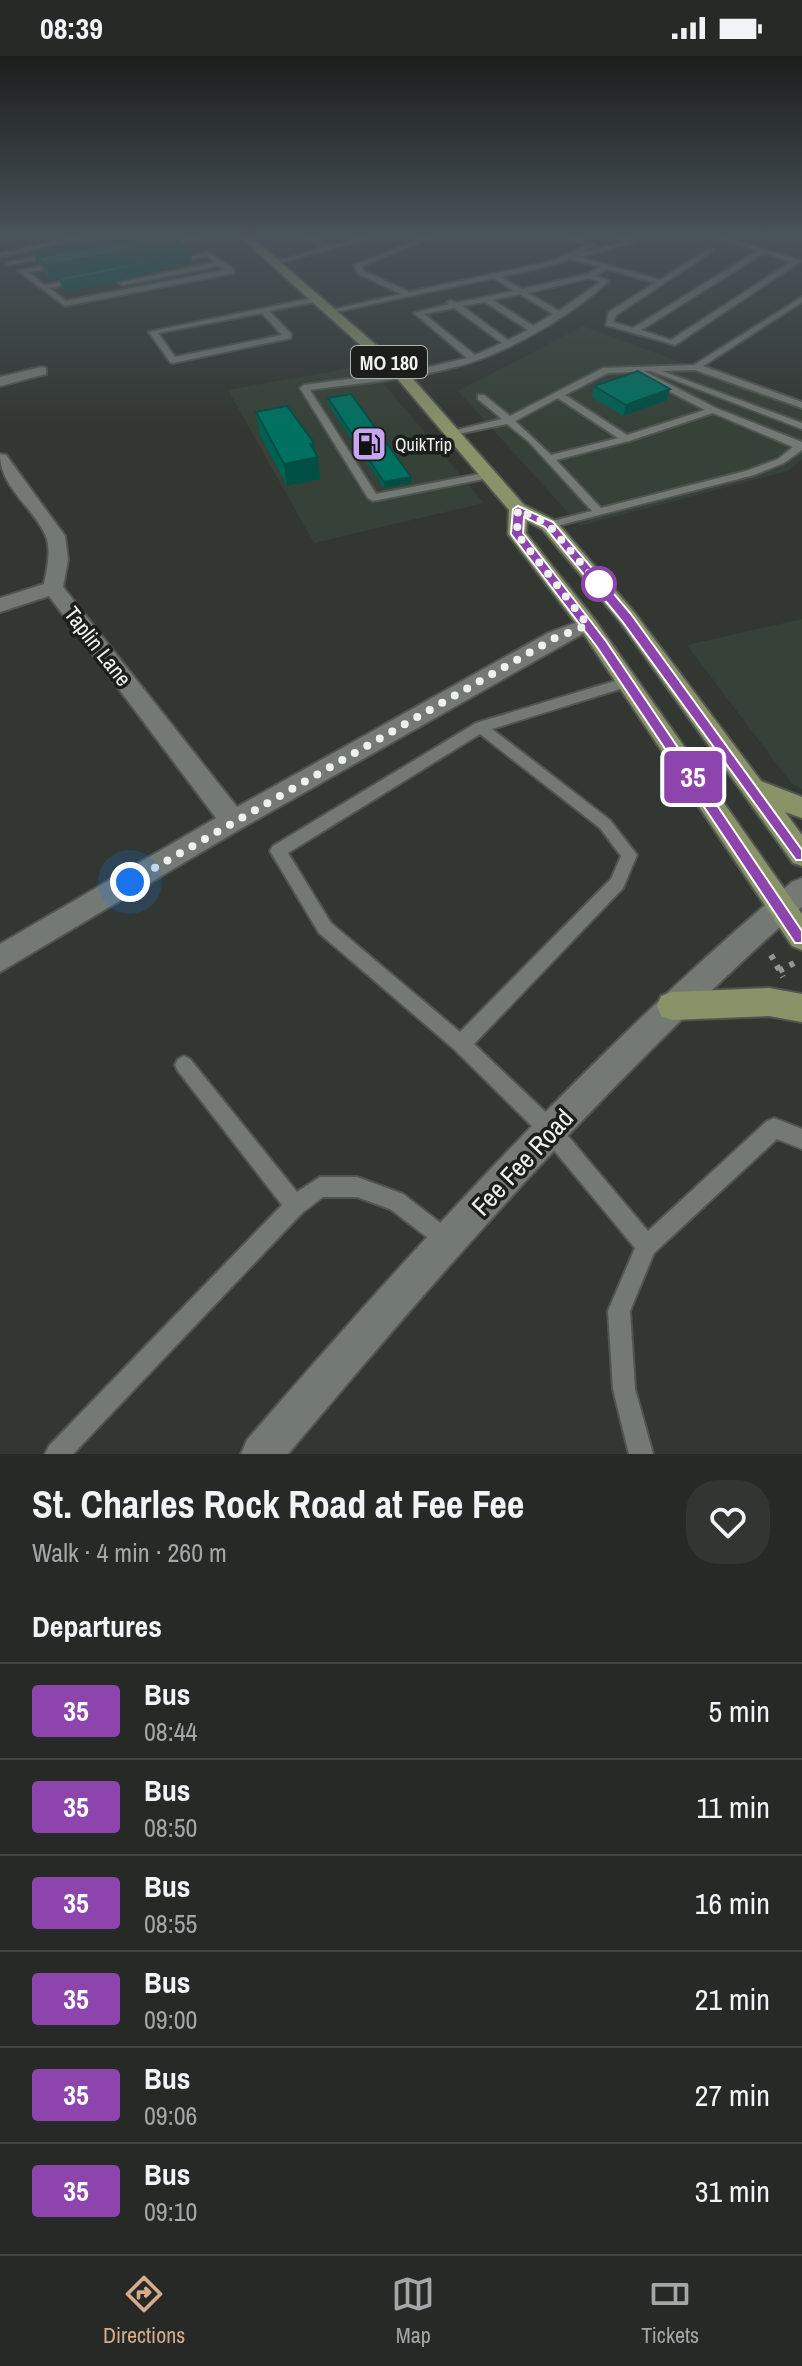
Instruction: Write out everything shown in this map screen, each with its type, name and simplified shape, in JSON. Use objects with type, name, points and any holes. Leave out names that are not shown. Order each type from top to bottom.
[{"type":"main road","name":"MO 180","points":[[318,299],[401,374],[518,509],[549,525],[627,617],[802,855]]},
{"type":"main road","name":"MO 180","points":[[518,509],[517,534],[792,898],[800,949]]},
{"type":"main road","points":[[753,787],[802,808]]},
{"type":"main road","points":[[672,1006],[743,1006],[796,998]]},
{"type":"street","points":[[0,382],[41,371]]},
{"type":"street","name":"Taplin Lane","points":[[0,459],[9,489],[56,536],[58,560],[53,588],[233,821]]},
{"type":"street","points":[[0,605],[53,588]]},
{"type":"street","points":[[0,959],[233,821],[555,638],[588,625]]},
{"type":"street","name":"Fee Fee Road","points":[[261,1454],[550,1130],[672,1006],[792,898]]},
{"type":"lane","points":[[264,310],[288,336],[173,360],[153,332],[317,299]]},
{"type":"lane","points":[[331,311],[384,299]]},
{"type":"lane","points":[[447,299],[506,342]]},
{"type":"lane","points":[[473,358],[418,313],[485,299]]},
{"type":"lane","points":[[486,299],[532,329]]},
{"type":"lane","points":[[534,299],[559,314]]},
{"type":"lane","points":[[489,475],[373,498],[304,388],[434,370],[473,358],[532,329],[581,299]]},
{"type":"lane","points":[[635,299],[612,314],[609,323],[672,343],[739,299]]},
{"type":"lane","points":[[634,331],[685,299]]},
{"type":"lane","points":[[696,367],[802,299]]},
{"type":"lane","points":[[643,367],[802,426]]},
{"type":"lane","points":[[453,432],[508,421],[606,370],[643,367],[696,367],[802,405]]},
{"type":"lane","points":[[632,368],[713,410],[801,446]]},
{"type":"lane","points":[[559,395],[626,439]]},
{"type":"lane","points":[[481,397],[550,458],[599,512]]},
{"type":"lane","points":[[550,458],[626,439],[713,410]]},
{"type":"lane","points":[[549,525],[750,473],[781,461],[801,446]]},
{"type":"lane","points":[[628,682],[481,727],[278,851],[325,928],[461,1044],[550,1130],[647,1246]]},
{"type":"lane","points":[[461,1044],[617,883],[629,855],[605,824],[481,727]]},
{"type":"lane","points":[[184,1065],[295,1206]]},
{"type":"lane","points":[[641,1454],[624,1389],[619,1311],[647,1246],[774,1128],[802,1139]]},
{"type":"lane","points":[[57,1454],[295,1206],[320,1187],[357,1187],[396,1201],[448,1241]]},
{"type":"path","points":[[779,971],[800,949]]},
{"type":"path","points":[[771,955],[796,998]]},
{"type":"shaded area","points":[[583,326],[802,407],[802,460],[788,471],[580,526],[458,391]]},
{"type":"shaded area","name":"QuikTrip","points":[[368,365],[484,503],[314,543],[228,390]]},
{"type":"shaded area","points":[[802,619],[802,789],[791,783],[687,645]]},
{"type":"building","points":[[638,371],[670,389],[626,405],[594,386]]},
{"type":"building","name":"QuikTrip","points":[[351,394],[411,477],[384,482],[328,398]]},
{"type":"building","points":[[287,406],[314,443],[310,444],[318,457],[284,464],[256,412]]},
{"type":"bus line","name":"35","points":[[802,855],[627,617],[549,525],[518,509],[517,534],[601,644],[802,937]]},
{"type":"place","name":"QuikTrip","points":[[369,444]]},
{"type":"route","points":[[130,882],[555,638],[588,625],[517,534],[518,509],[549,525],[607,594],[599,584]]}]
